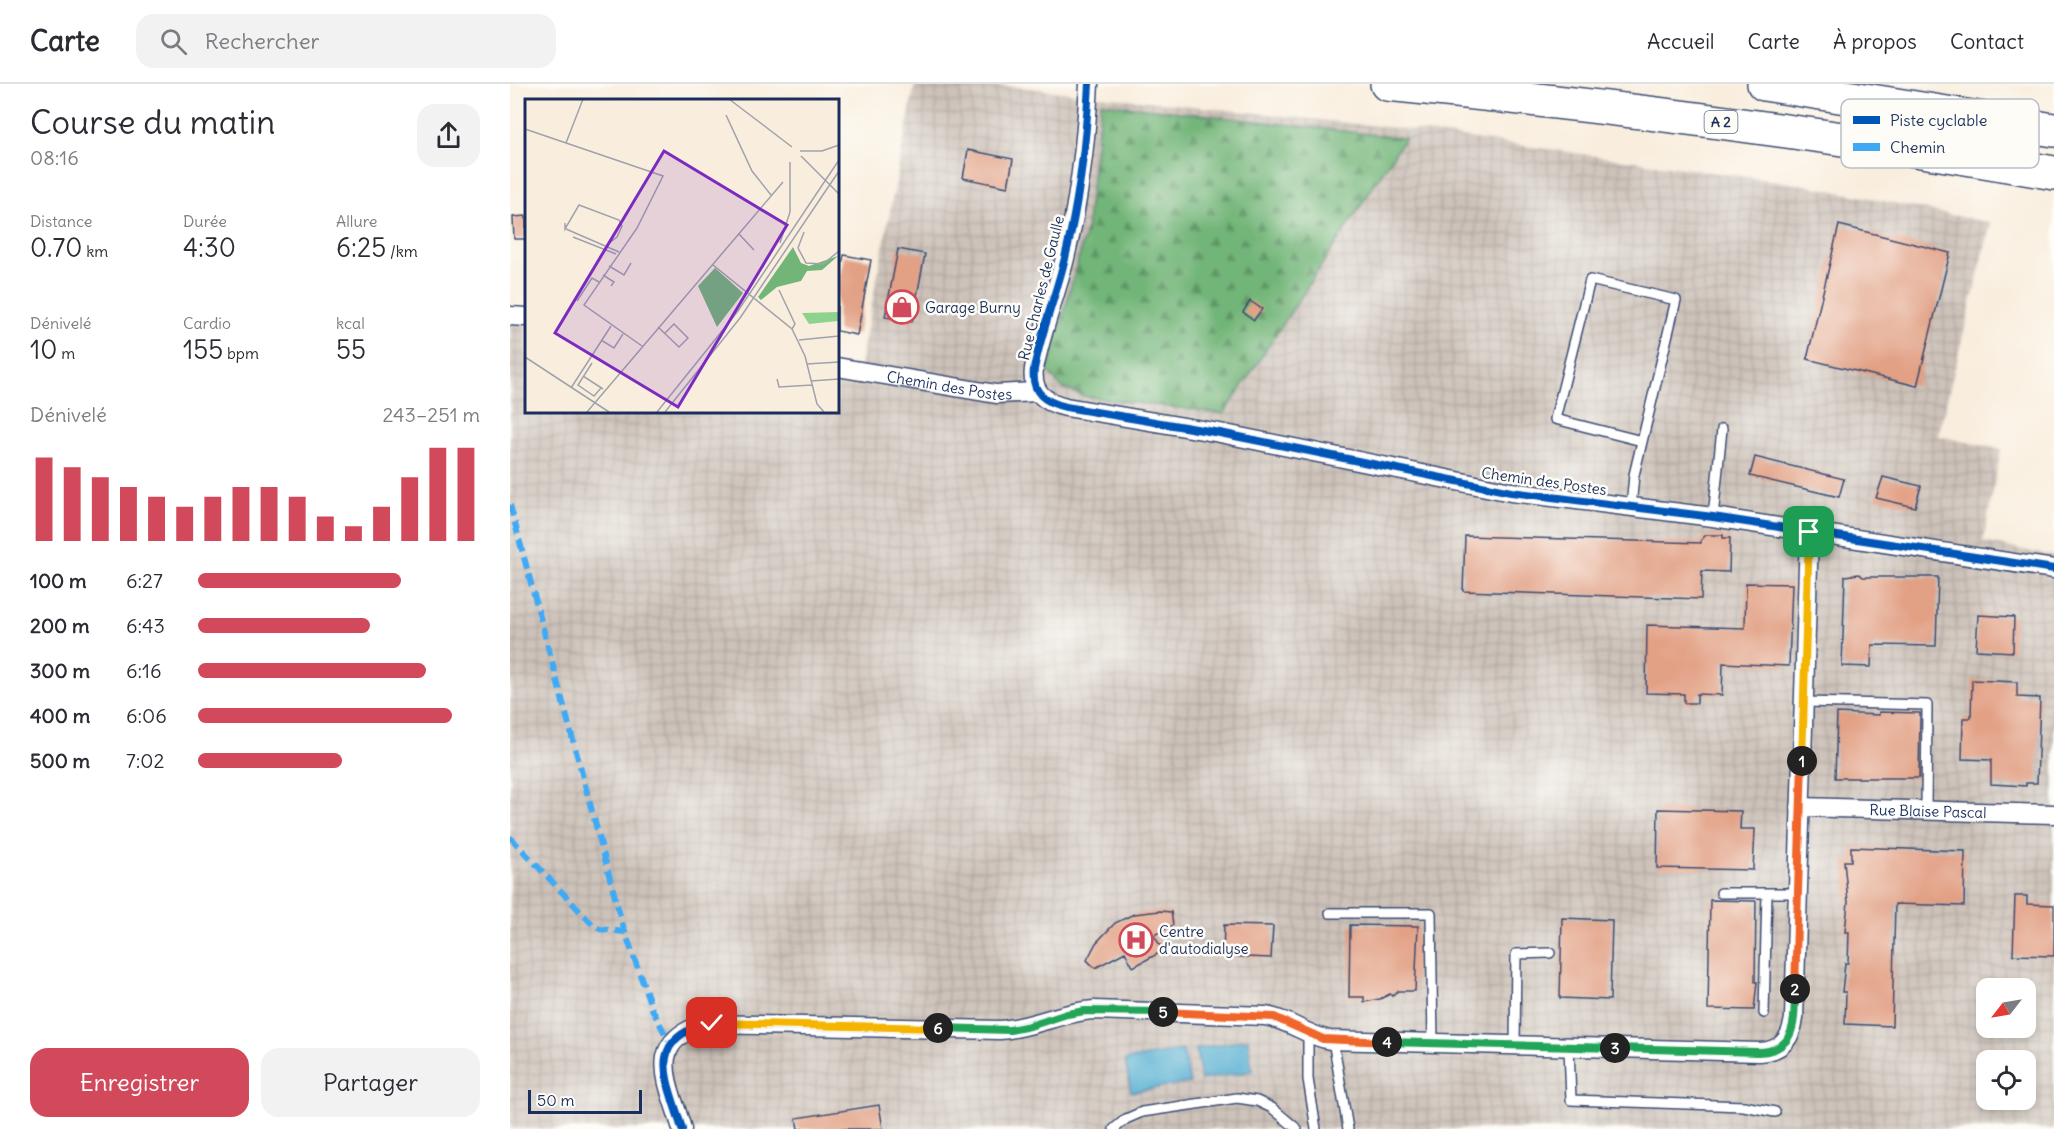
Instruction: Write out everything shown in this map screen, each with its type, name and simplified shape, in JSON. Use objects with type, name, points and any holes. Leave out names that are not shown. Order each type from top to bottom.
[{"type":"highway","name":"A 2","points":[[1387,84],[1697,119],[1841,140]]},
{"type":"highway","points":[[1764,84],[1859,99]]},
{"type":"highway","points":[[2039,128],[2054,130]]},
{"type":"highway","name":"A 2","points":[[2023,168],[2054,173]]},
{"type":"street","name":"Rue Charles de Gaulle","points":[[1037,392],[1034,369],[1068,241],[1077,196],[1089,84]]},
{"type":"street","points":[[510,316],[525,317]]},
{"type":"street","name":"Chemin des Postes","points":[[838,367],[996,394],[1037,392],[1049,402],[1066,407],[1220,432],[1511,492],[1713,517],[2054,568]]},
{"type":"street","points":[[682,1129],[666,1070],[665,1054],[670,1043],[685,1030],[712,1023],[1000,1030],[1019,1028],[1067,1014],[1094,1010],[1264,1016],[1282,1020],[1308,1034],[1333,1040],[1758,1052],[1767,1052],[1780,1047],[1789,1037],[1794,1018],[1809,532]]},
{"type":"street","name":"Rue Blaise Pascal","points":[[1800,807],[2054,814]]},
{"type":"lane","points":[[1631,507],[1634,475],[1676,300],[1590,280],[1556,419],[1642,441]]},
{"type":"lane","points":[[1713,517],[1722,429]]},
{"type":"lane","points":[[1805,702],[1927,705],[1926,810]]},
{"type":"lane","points":[[1721,893],[1798,893]]},
{"type":"lane","points":[[1764,1013],[1767,893]]},
{"type":"lane","points":[[1330,913],[1431,913],[1433,1043]]},
{"type":"lane","points":[[1515,1046],[1516,954],[1550,953]]},
{"type":"lane","points":[[1308,1034],[1308,1079],[1316,1129]]},
{"type":"lane","points":[[1333,1040],[1348,1129]]},
{"type":"lane","points":[[1569,1047],[1571,1100],[1744,1106],[1775,1112]]},
{"type":"lane","points":[[1114,1129],[1126,1119],[1142,1112],[1237,1098],[1257,1101],[1272,1108],[1297,1129]]},
{"type":"shaded area","points":[[915,84],[989,84],[1404,129],[1805,185],[1991,223],[1938,436],[2001,449],[1983,542],[2054,556],[2054,1129],[510,1129],[510,321],[525,323],[525,412],[838,412],[838,377],[857,380]]},
{"type":"green space","points":[[1101,103],[1405,138],[1224,414],[1083,396],[1061,387],[1048,371],[1086,231]]},
{"type":"water","points":[[1248,1039],[1252,1071],[1201,1080],[1196,1049]]},
{"type":"water","points":[[1183,1050],[1190,1083],[1131,1092],[1125,1060]]},
{"type":"building","points":[[968,150],[1013,159],[1008,187],[963,178]]},
{"type":"building","points":[[525,216],[525,239],[514,239],[513,217]]},
{"type":"building","points":[[1839,225],[1950,253],[1917,386],[1807,359]]},
{"type":"building","points":[[898,249],[925,254],[912,322],[885,317]]},
{"type":"building","points":[[844,255],[871,260],[857,335],[838,331],[838,286]]},
{"type":"building","points":[[1250,301],[1262,309],[1254,320],[1243,312]]},
{"type":"building","points":[[1755,457],[1844,479],[1839,497],[1750,476]]},
{"type":"building","points":[[1883,477],[1921,486],[1915,507],[1876,498]]},
{"type":"building","points":[[1706,535],[1723,535],[1723,538],[1730,538],[1729,572],[1702,571],[1701,599],[1463,591],[1465,536],[1701,543]]},
{"type":"building","points":[[1859,574],[1863,577],[1938,577],[1936,646],[1872,645],[1871,667],[1842,666],[1845,576]]},
{"type":"building","points":[[1746,583],[1792,584],[1789,666],[1723,663],[1722,695],[1697,694],[1697,703],[1684,703],[1684,694],[1646,693],[1647,625],[1745,628]]},
{"type":"building","points":[[1978,615],[2014,617],[2013,652],[1976,650]]},
{"type":"building","points":[[1972,680],[2017,682],[2017,697],[2040,698],[2037,783],[2026,783],[2026,786],[1991,784],[1991,760],[1962,759],[1963,718],[1971,718]]},
{"type":"building","points":[[1879,712],[1920,713],[1919,778],[1835,778],[1837,713],[1879,715]]},
{"type":"building","points":[[1658,809],[1741,811],[1740,829],[1755,829],[1753,870],[1657,868]]},
{"type":"building","points":[[1851,847],[1965,851],[1964,906],[1895,904],[1892,1026],[1845,1024],[1846,992],[1842,992],[1845,963],[1848,963],[1849,932],[1845,932],[1848,902],[1844,861],[1851,861]]},
{"type":"building","points":[[2015,896],[2027,896],[2027,904],[2054,905],[2054,956],[2013,955]]},
{"type":"building","points":[[1710,900],[1756,901],[1755,982],[1757,982],[1754,1010],[1708,1009]]},
{"type":"building","points":[[1171,912],[1173,925],[1154,935],[1163,951],[1133,967],[1125,952],[1095,968],[1087,960],[1096,943],[1115,923],[1134,914]]},
{"type":"building","points":[[1562,918],[1612,920],[1610,1000],[1560,998]]},
{"type":"building","points":[[1224,925],[1273,926],[1271,958],[1223,956]]},
{"type":"building","points":[[1350,925],[1418,926],[1415,991],[1398,991],[1392,996],[1390,994],[1380,999],[1364,1002],[1364,997],[1349,997]]},
{"type":"building","points":[[879,1105],[883,1129],[798,1129],[796,1118]]},
{"type":"marked path","points":[[510,505],[622,923],[652,1009],[670,1043]]},
{"type":"marked path","points":[[510,837],[593,925],[600,929],[625,932]]},
{"type":"cycle path","points":[[1089,84],[1084,150],[1074,215],[1065,258],[1034,369],[1037,390],[1046,399],[1066,407],[1220,433],[1511,492],[1713,517],[2054,569]]},
{"type":"cycle path","points":[[682,1129],[667,1080],[665,1066],[667,1053],[673,1042],[686,1032],[705,1024],[1000,1030],[1094,1010],[1265,1016],[1282,1020],[1313,1035],[1330,1040],[1759,1052],[1779,1047],[1787,1038],[1794,1018],[1809,533]]},
{"type":"place","name":"Garage Burny","points":[[902,307]]},
{"type":"place","name":"Centre d'autodialyse","points":[[1136,940]]},
{"type":"route","points":[[712,1023],[1010,1030],[1075,1012],[1094,1010],[1274,1017],[1308,1034],[1330,1040],[1758,1052],[1767,1052],[1780,1047],[1792,1032],[1794,1018],[1809,532]]}]
